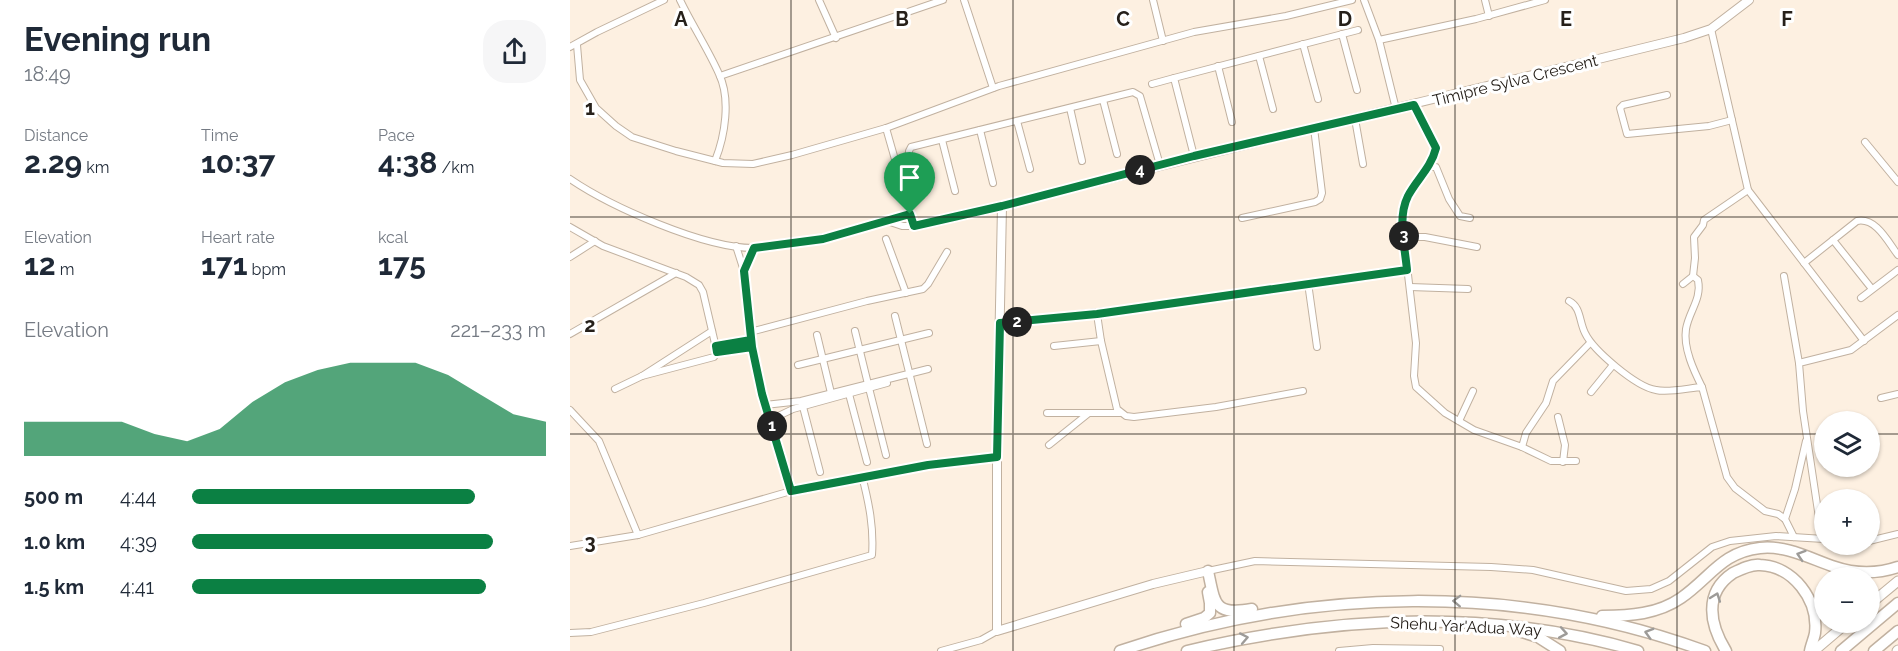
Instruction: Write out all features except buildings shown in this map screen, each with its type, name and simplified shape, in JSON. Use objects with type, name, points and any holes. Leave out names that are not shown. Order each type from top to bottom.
[{"type":"highway","points":[[1585,616],[1626,616],[1648,613],[1680,599],[1726,559],[1745,551],[1761,548],[1777,548],[1800,553],[1837,568],[1859,572],[1875,572],[1898,567]]},
{"type":"highway","points":[[1726,651],[1713,626],[1713,601],[1718,588],[1728,577],[1740,569],[1758,564],[1789,574],[1803,588],[1812,604],[1814,618],[1815,633],[1810,651]]},
{"type":"highway","points":[[1205,571],[1215,599],[1227,612],[1280,605],[1309,608]]},
{"type":"highway","points":[[1146,643],[1161,633],[1204,618],[1210,613],[1205,571]]},
{"type":"highway","points":[[1880,596],[1898,581]]},
{"type":"highway","name":"Shehu Yar'Adua Way","points":[[1120,651],[1202,627],[1309,608],[1383,601],[1473,602],[1585,616],[1661,636],[1705,651]]},
{"type":"highway","points":[[1841,651],[1898,603]]},
{"type":"highway","name":"Shehu Yar'Adua Way","points":[[1187,651],[1258,636],[1332,625],[1420,621],[1499,625],[1571,634],[1638,651]]},
{"type":"highway","points":[[1499,625],[1538,638],[1560,651]]},
{"type":"highway","points":[[1874,651],[1898,631]]},
{"type":"highway","points":[[1814,651],[1835,633]]},
{"type":"street","points":[[664,0],[573,46],[580,80],[590,99],[604,117],[632,137],[715,161],[741,165],[764,162],[886,128],[993,88],[1194,32],[1286,16],[1352,0]]},
{"type":"street","points":[[680,0],[720,75],[726,102],[721,142],[715,161]]},
{"type":"street","points":[[819,0],[836,38]]},
{"type":"street","points":[[720,75],[836,38],[943,0]]},
{"type":"street","points":[[964,0],[993,88]]},
{"type":"street","points":[[1153,0],[1163,41]]},
{"type":"street","points":[[1364,0],[1379,40],[1396,109]]},
{"type":"street","points":[[1485,0],[1489,16]]},
{"type":"street","points":[[1379,40],[1489,16],[1545,0]]},
{"type":"street","name":"Timipre Sylva Crescent","points":[[887,221],[902,226],[914,226],[1002,206],[1194,156],[1414,105],[1684,38],[1711,29],[1749,0]]},
{"type":"street","points":[[1711,29],[1748,190],[1864,341]]},
{"type":"street","points":[[1152,84],[1358,30]]},
{"type":"street","points":[[1342,34],[1357,90]]},
{"type":"street","points":[[1303,44],[1318,99]]},
{"type":"street","points":[[1259,56],[1273,108]]},
{"type":"street","points":[[1218,66],[1232,122]]},
{"type":"street","points":[[1174,78],[1194,156]]},
{"type":"street","points":[[921,196],[909,151],[911,147],[1133,92],[1138,93],[1160,165]]},
{"type":"street","points":[[1667,95],[1623,105],[1620,108],[1627,134],[1709,126],[1732,120]]},
{"type":"street","points":[[1103,100],[1117,154]]},
{"type":"street","points":[[1414,105],[1436,148],[1429,167],[1405,202],[1402,214],[1416,343],[1414,376],[1416,387],[1445,412],[1474,430],[1522,447],[1551,461],[1576,461]]},
{"type":"street","points":[[1070,108],[1082,161]]},
{"type":"street","points":[[1355,119],[1363,164]]},
{"type":"street","points":[[1017,121],[1030,169]]},
{"type":"street","points":[[886,128],[914,226]]},
{"type":"street","points":[[1242,218],[1320,199],[1322,193],[1314,128]]},
{"type":"street","points":[[980,130],[993,183]]},
{"type":"street","points":[[942,140],[955,191]]},
{"type":"street","points":[[1865,142],[1898,183]]},
{"type":"street","points":[[1429,167],[1436,167],[1449,199],[1460,216],[1470,218]]},
{"type":"street","name":"Timipre Sylva Crescent","points":[[570,179],[589,191],[640,215],[689,235],[754,248],[823,239],[910,214]]},
{"type":"street","points":[[1683,284],[1693,276],[1694,237],[1704,220],[1748,190]]},
{"type":"street","points":[[997,631],[997,457],[1002,206]]},
{"type":"street","points":[[1804,263],[1857,221],[1867,220],[1898,255]]},
{"type":"street","points":[[570,227],[595,241],[676,273],[699,285],[703,292],[716,349],[711,358],[642,376]]},
{"type":"street","points":[[1404,237],[1425,237],[1477,247]]},
{"type":"street","points":[[886,239],[906,293]]},
{"type":"street","points":[[1833,240],[1872,289]]},
{"type":"street","points":[[570,257],[595,241]]},
{"type":"street","points":[[736,246],[744,271],[751,344],[765,405],[791,491]]},
{"type":"street","points":[[744,271],[754,248]]},
{"type":"street","points":[[750,332],[867,301],[923,289],[947,252]]},
{"type":"street","points":[[1000,323],[1097,314],[1407,270]]},
{"type":"street","points":[[1861,298],[1898,270]]},
{"type":"street","points":[[570,334],[676,273]]},
{"type":"street","points":[[1693,276],[1698,280],[1700,292],[1687,324],[1686,336],[1727,477],[1735,488],[1765,511],[1778,514],[1785,519],[1794,537]]},
{"type":"street","points":[[1784,276],[1799,363],[1815,489]]},
{"type":"street","points":[[1308,283],[1317,347]]},
{"type":"street","points":[[1410,287],[1468,289]]},
{"type":"street","points":[[1569,301],[1574,303],[1580,313],[1581,324],[1590,344],[1613,365],[1641,384],[1656,391],[1702,387]]},
{"type":"street","points":[[1097,314],[1117,409],[1126,416],[1216,407],[1303,391]]},
{"type":"street","points":[[1799,363],[1851,350],[1898,315]]},
{"type":"street","points":[[895,316],[927,444]]},
{"type":"street","points":[[615,389],[642,376],[712,331]]},
{"type":"street","points":[[855,331],[886,456]]},
{"type":"street","points":[[798,365],[929,333]]},
{"type":"street","points":[[817,335],[831,393]]},
{"type":"street","points":[[1054,346],[1101,340]]},
{"type":"street","points":[[716,349],[751,344]]},
{"type":"street","points":[[1522,447],[1527,433],[1546,403],[1553,381],[1590,344]]},
{"type":"street","points":[[1591,392],[1613,365]]},
{"type":"street","points":[[770,420],[831,393],[869,386],[928,369]]},
{"type":"street","points":[[765,405],[802,404],[849,394],[869,386]]},
{"type":"street","points":[[1458,421],[1473,391]]},
{"type":"street","points":[[849,394],[867,462]]},
{"type":"street","points":[[1881,398],[1898,394]]},
{"type":"street","points":[[802,404],[820,472]]},
{"type":"street","points":[[570,410],[599,441],[638,535]]},
{"type":"street","points":[[1049,445],[1089,412]]},
{"type":"street","points":[[1047,413],[1120,412]]},
{"type":"street","points":[[1558,417],[1565,445],[1563,462]]},
{"type":"street","points":[[1785,519],[1807,438]]},
{"type":"street","points":[[570,546],[638,535],[791,491],[862,476],[997,457]]},
{"type":"street","points":[[570,633],[591,632],[704,603],[872,555],[870,507],[862,476]]},
{"type":"street","points":[[1880,538],[1898,534]]},
{"type":"street","points":[[941,651],[961,647],[997,631],[1087,606],[1153,584],[1255,561],[1533,570],[1626,591],[1651,589],[1669,581],[1712,547],[1744,538],[1776,536],[1814,538]]},
{"type":"street","points":[[1339,651],[1383,648],[1440,649]]},
{"type":"route","points":[[910,214],[823,239],[754,248],[744,271],[752,347],[717,352],[716,346],[751,340],[752,347],[762,394],[791,491],[928,465],[997,457],[1000,323],[1097,314],[1407,270],[1402,214],[1405,202],[1429,167],[1436,148],[1426,133],[1414,105],[1194,156],[1002,206],[914,226],[910,214]]}]
